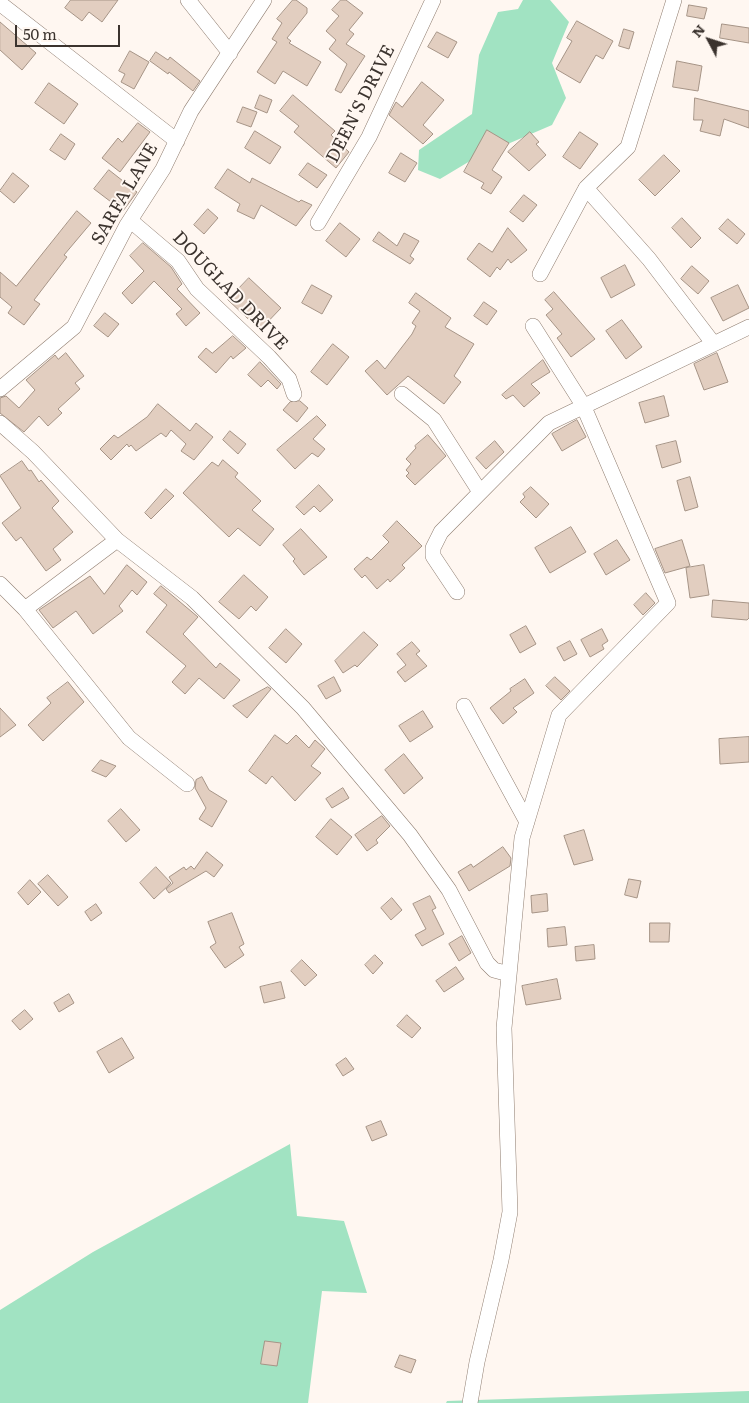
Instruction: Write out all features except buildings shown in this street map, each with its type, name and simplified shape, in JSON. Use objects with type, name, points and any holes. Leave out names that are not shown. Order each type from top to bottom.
[{"type":"street","points":[[188,0],[230,53]]},
{"type":"street","name":"SARFA LANE","points":[[0,389],[74,327],[191,111],[264,0]]},
{"type":"street","name":"DEEN'S DRIVE","points":[[318,223],[369,136],[433,0]]},
{"type":"street","points":[[540,274],[586,188],[628,146],[674,0]]},
{"type":"street","points":[[2,5],[176,141]]},
{"type":"street","points":[[586,188],[649,259],[713,343]]},
{"type":"street","name":"DOUGLAD DRIVE","points":[[131,221],[178,261],[197,289],[269,357],[289,379],[294,394]]},
{"type":"street","points":[[470,1403],[476,1362],[501,1260],[510,1212],[504,1028],[522,838],[559,715],[668,603],[583,405],[533,326]]},
{"type":"street","points":[[457,592],[433,556],[433,548],[441,532],[549,423],[583,405],[749,327]]},
{"type":"street","points":[[402,394],[434,420],[480,492]]},
{"type":"street","points":[[0,423],[33,452],[117,540],[192,598],[303,708],[410,835],[449,890],[487,963],[494,970],[509,974]]},
{"type":"street","points":[[25,609],[117,540]]},
{"type":"street","points":[[0,584],[25,609],[129,738],[187,784]]},
{"type":"street","points":[[464,706],[527,822]]},
{"type":"green space","points":[[523,0],[550,0],[569,22],[552,63],[566,98],[552,125],[475,158],[440,179],[418,170],[419,150],[472,114],[479,55],[498,12],[518,9]]},
{"type":"green space","points":[[290,1144],[297,1216],[344,1221],[367,1293],[322,1291],[308,1403],[0,1403],[0,1310],[93,1252]]},
{"type":"green space","points":[[749,1391],[749,1403],[446,1403],[447,1401]]}]
